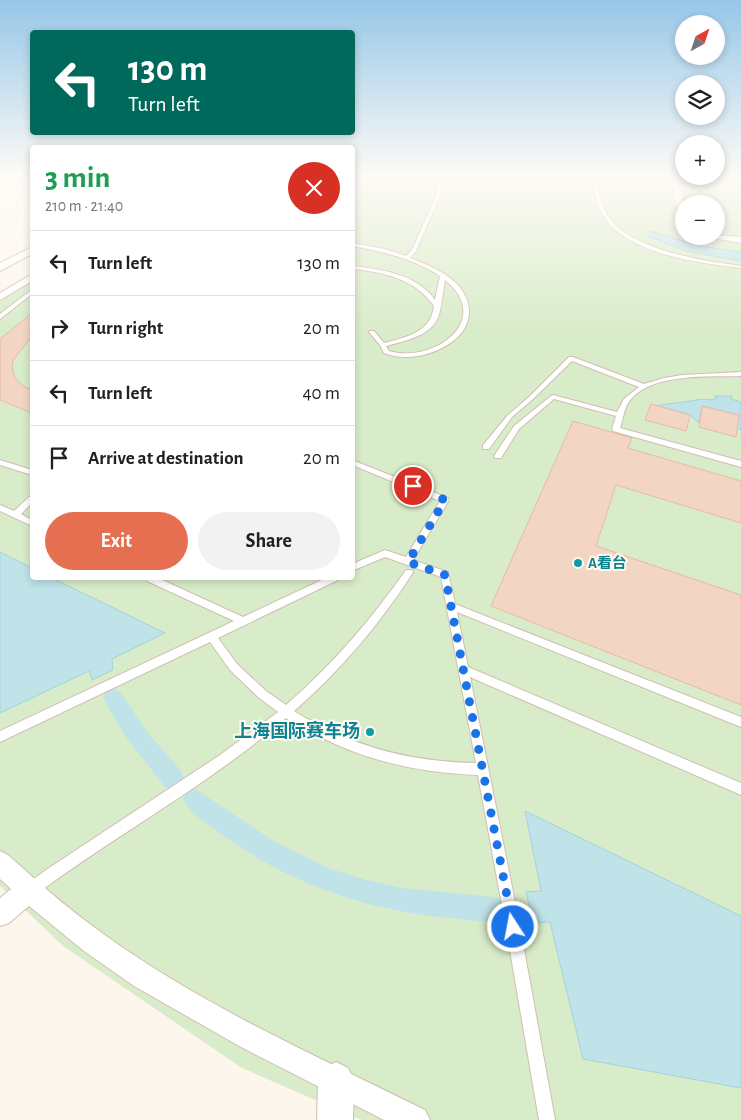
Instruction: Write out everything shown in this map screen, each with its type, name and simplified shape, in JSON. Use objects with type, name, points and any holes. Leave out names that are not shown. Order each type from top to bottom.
[{"type":"street","points":[[725,238],[741,240]]},
{"type":"street","points":[[0,268],[30,251]]},
{"type":"street","points":[[0,297],[30,278]]},
{"type":"street","points":[[0,863],[28,891],[85,937],[158,985],[244,1035],[415,1120]]},
{"type":"street","points":[[0,914],[28,891]]},
{"type":"street","points":[[335,1120],[336,1080]]},
{"type":"lane","points":[[407,258],[414,251],[424,228]]},
{"type":"lane","points":[[617,228],[645,244],[673,254],[741,266]]},
{"type":"lane","points":[[355,245],[407,258],[443,275],[453,281],[466,305],[467,318],[459,332],[436,348],[414,356],[389,354],[384,350],[383,345],[372,332]]},
{"type":"lane","points":[[355,267],[382,272],[407,280],[424,290],[437,306]]},
{"type":"lane","points":[[383,345],[409,338],[428,327],[436,316],[443,275]]},
{"type":"lane","points":[[0,317],[30,294]]},
{"type":"lane","points":[[486,447],[510,416],[571,358],[644,386]]},
{"type":"lane","points":[[741,374],[668,379],[644,386],[629,397],[616,429],[741,464]]},
{"type":"lane","points":[[498,456],[516,428],[553,397],[620,416]]},
{"type":"lane","points":[[0,462],[30,472]]},
{"type":"lane","points":[[28,891],[76,855],[224,759],[286,710],[336,665],[360,639],[394,596],[445,500],[355,463]]},
{"type":"lane","points":[[15,515],[30,501]]},
{"type":"lane","points":[[0,508],[30,522]]},
{"type":"lane","points":[[355,567],[385,552],[408,567],[445,575],[483,769],[547,1120]]},
{"type":"lane","points":[[154,580],[243,621]]},
{"type":"lane","points":[[0,737],[329,580]]},
{"type":"lane","points":[[451,606],[741,722]]},
{"type":"lane","points":[[211,636],[232,664],[249,682],[286,710],[333,738],[382,756],[435,767],[459,770],[483,769]]},
{"type":"lane","points":[[464,670],[741,789]]},
{"type":"green space","name":"上海国际赛车场","points":[[355,228],[675,228],[675,245],[725,245],[725,228],[741,228],[741,1120],[361,1120],[242,1068],[63,946],[0,886],[0,294],[30,274],[30,580],[355,580]]},
{"type":"water","points":[[650,231],[675,239],[675,245],[696,245],[741,252],[741,261],[686,251],[650,237],[647,233]]},
{"type":"water","points":[[715,396],[732,396],[731,399],[741,402],[741,430],[737,428],[739,416],[702,406],[699,423],[690,415],[656,406],[698,399],[713,400],[716,399]]},
{"type":"water","points":[[0,552],[30,567],[30,580],[56,580],[165,633],[112,659],[113,670],[92,680],[89,671],[0,713]]},
{"type":"water","points":[[525,811],[741,916],[741,1088],[583,1059],[550,922],[533,923],[526,892],[541,891]]},
{"type":"building","points":[[30,315],[30,339],[13,360],[12,368],[15,378],[23,386],[30,389],[30,412],[0,400],[0,339]]},
{"type":"building","points":[[651,404],[690,415],[686,431],[645,420]]},
{"type":"building","points":[[702,406],[739,415],[736,437],[699,427]]},
{"type":"building","name":"A看台","points":[[573,421],[632,438],[628,448],[741,481],[741,523],[616,485],[596,546],[741,595],[741,705],[491,606]]},
{"type":"waterway","points":[[113,698],[126,720],[173,779]]},
{"type":"waterway","points":[[194,799],[229,826],[267,850],[327,880],[366,892],[402,900],[494,909]]},
{"type":"place","name":"A看台","points":[[578,563]]},
{"type":"place","name":"上海国际赛车场","points":[[370,732]]},
{"type":"route","points":[[413,486],[445,500],[408,562],[445,575],[513,927]]}]
